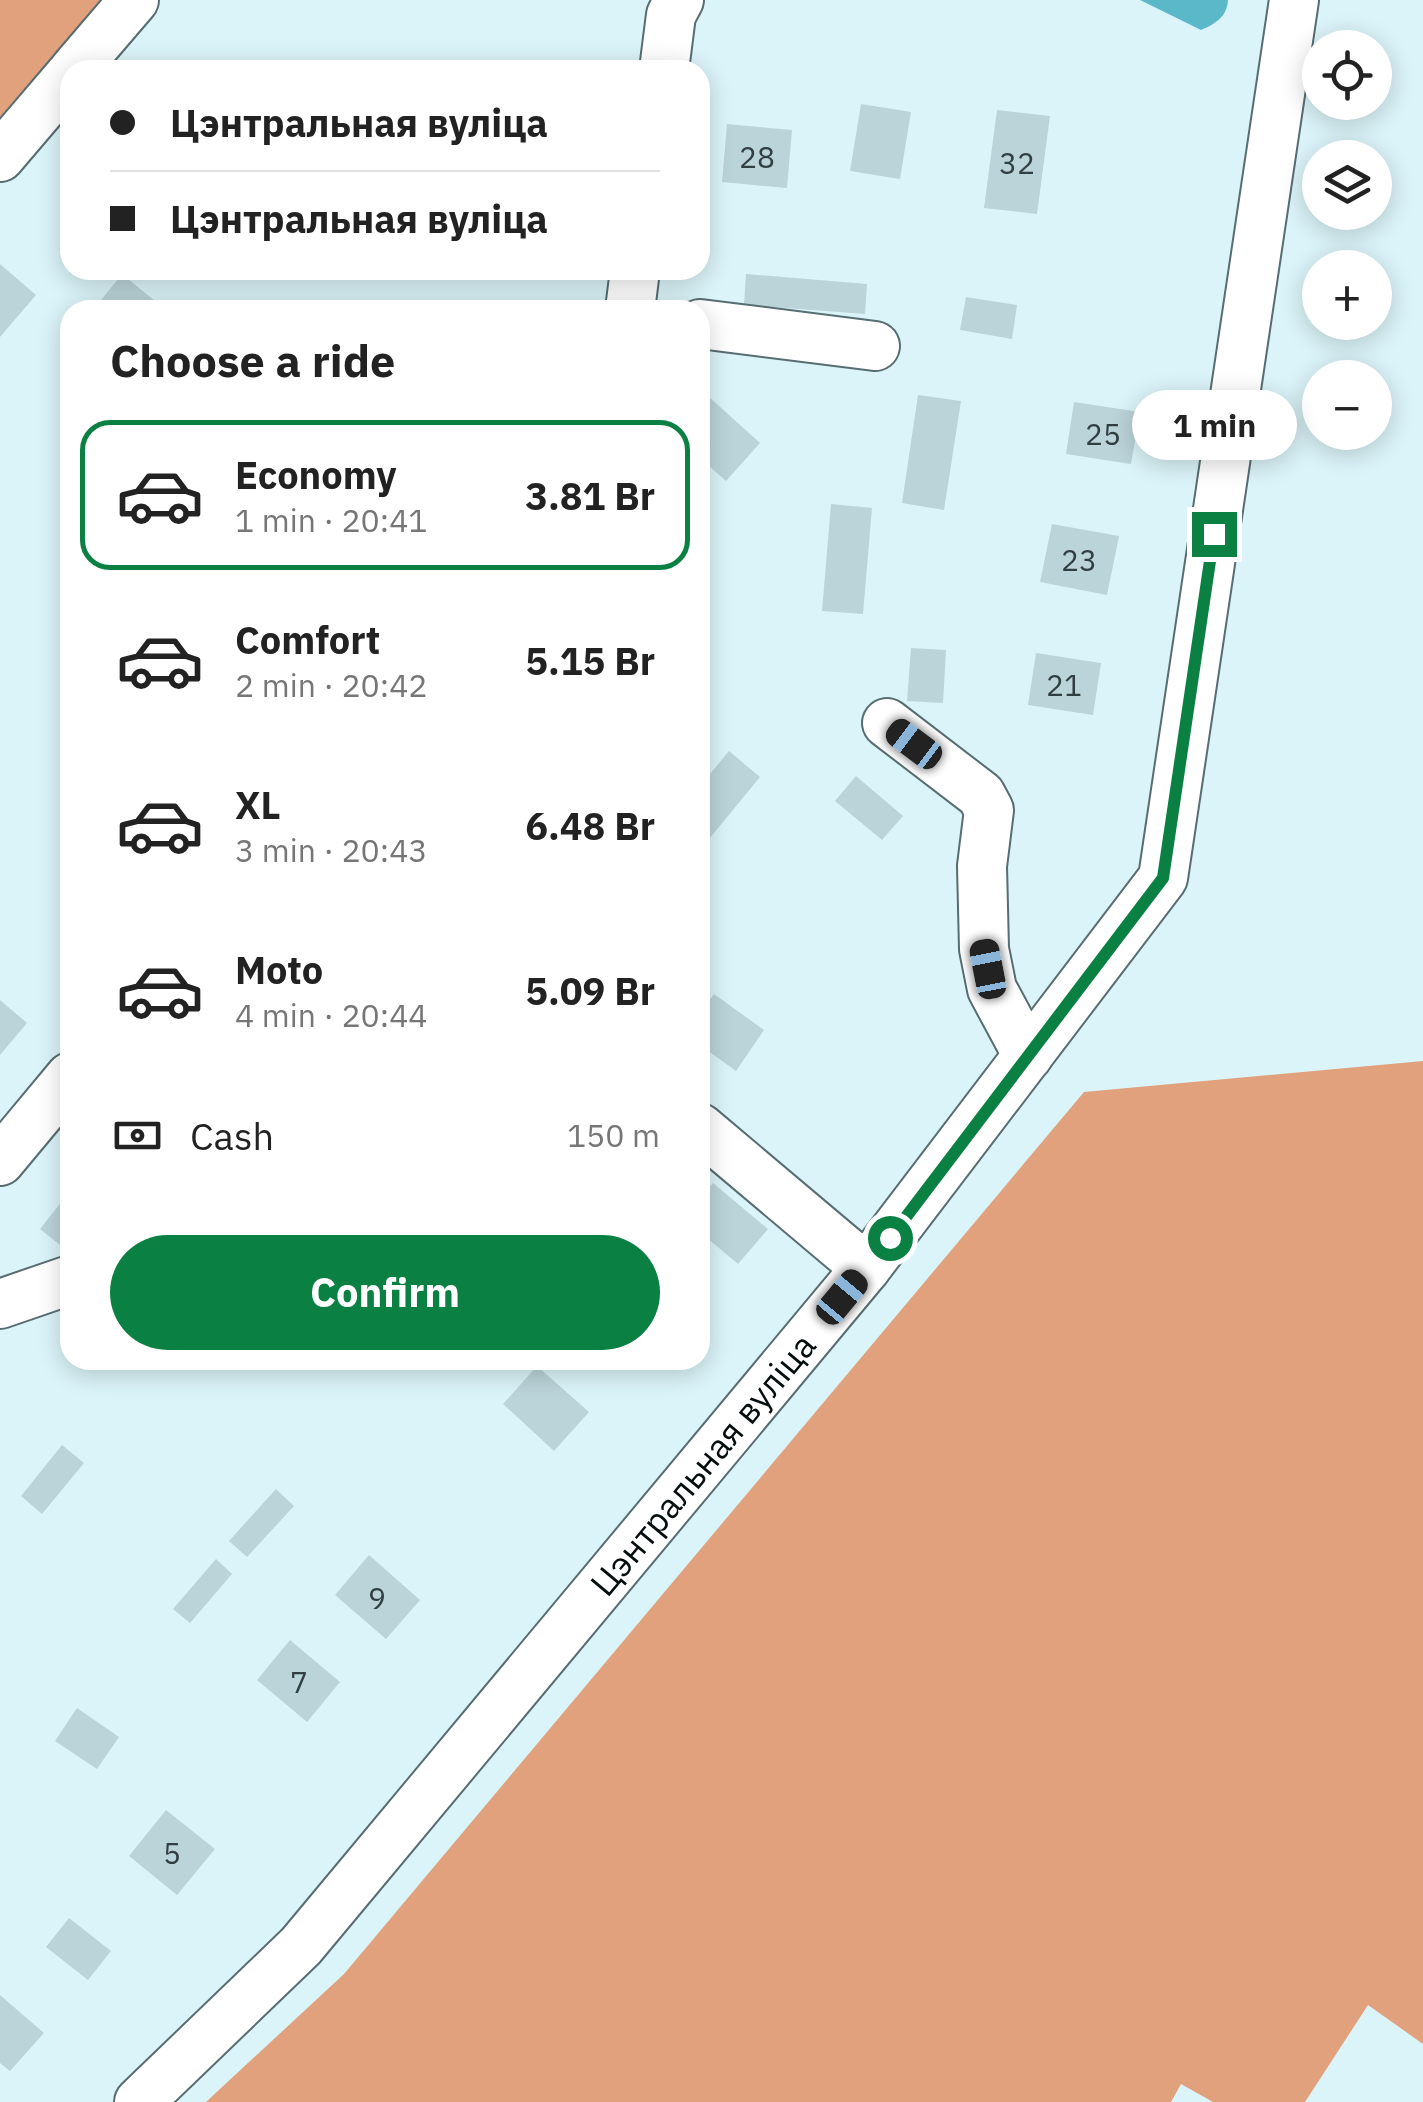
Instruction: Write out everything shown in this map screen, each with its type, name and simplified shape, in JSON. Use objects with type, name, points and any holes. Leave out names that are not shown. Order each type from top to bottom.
[{"type":"street","points":[[82,60],[134,0]]},
{"type":"street","points":[[665,60],[672,15],[679,0]]},
{"type":"street","name":"Цэнтральная вуліца","points":[[139,2102],[301,1946],[866,1268],[1163,878],[1294,0]]},
{"type":"street","points":[[0,157],[60,86]]},
{"type":"street","points":[[710,325],[875,346]]},
{"type":"street","points":[[887,723],[980,795],[989,810],[982,866],[984,949],[992,988],[1028,1056]]},
{"type":"street","points":[[0,1161],[60,1089]]},
{"type":"street","points":[[710,1136],[866,1268]]},
{"type":"street","points":[[0,1304],[60,1283]]},
{"type":"shaded area","points":[[0,0],[134,0],[83,60],[60,60],[60,87],[0,157]]},
{"type":"shaded area","points":[[1423,1061],[1423,2044],[1368,2005],[1305,2102],[1213,2102],[1181,2084],[1171,2102],[206,2102],[344,1974],[1084,1092]]},
{"type":"water","points":[[1140,0],[1228,0],[1219,19],[1201,30]]},
{"type":"building","points":[[861,104],[911,112],[900,179],[850,171]]},
{"type":"building","points":[[997,110],[1050,116],[1037,214],[984,208]]},
{"type":"building","points":[[727,124],[792,130],[787,188],[722,182]]},
{"type":"building","points":[[0,264],[36,295],[0,337]]},
{"type":"building","points":[[746,274],[867,284],[865,314],[744,305]]},
{"type":"building","points":[[117,280],[129,280],[154,300],[101,300]]},
{"type":"building","points":[[966,297],[1017,305],[1012,339],[960,330]]},
{"type":"building","points":[[918,395],[961,401],[944,510],[902,503]]},
{"type":"building","points":[[710,398],[760,443],[726,481],[710,467]]},
{"type":"building","points":[[1074,402],[1140,412],[1131,464],[1066,454]]},
{"type":"building","points":[[831,504],[872,508],[863,614],[822,611]]},
{"type":"building","points":[[1052,524],[1119,536],[1107,595],[1040,582]]},
{"type":"building","points":[[911,648],[946,650],[943,703],[907,701]]},
{"type":"building","points":[[1036,653],[1101,663],[1093,715],[1028,705]]},
{"type":"building","points":[[729,751],[760,777],[710,838],[710,774]]},
{"type":"building","points":[[856,776],[903,816],[882,840],[835,801]]},
{"type":"building","points":[[714,994],[764,1030],[736,1071],[710,1052],[710,999]]},
{"type":"building","points":[[0,1000],[27,1023],[0,1055]]},
{"type":"building","points":[[713,1183],[768,1229],[738,1264],[710,1240]]},
{"type":"building","points":[[60,1204],[60,1245],[40,1229]]},
{"type":"building","points":[[533,1370],[542,1370],[589,1412],[554,1451],[503,1404]]},
{"type":"building","points":[[62,1445],[84,1463],[42,1514],[21,1496]]},
{"type":"building","points":[[276,1489],[294,1506],[247,1557],[229,1541]]},
{"type":"building","points":[[369,1555],[420,1600],[386,1639],[335,1595]]},
{"type":"building","points":[[216,1559],[232,1574],[190,1623],[173,1609]]},
{"type":"building","points":[[290,1640],[340,1682],[307,1722],[257,1680]]},
{"type":"building","points":[[77,1708],[119,1737],[97,1769],[55,1741]]},
{"type":"building","points":[[166,1810],[215,1849],[177,1895],[129,1856]]},
{"type":"building","points":[[69,1918],[111,1951],[88,1980],[46,1947]]},
{"type":"building","points":[[0,1995],[44,2033],[10,2071],[0,2063]]},
{"type":"route","points":[[890,1238],[1163,878],[1214,534]]}]
